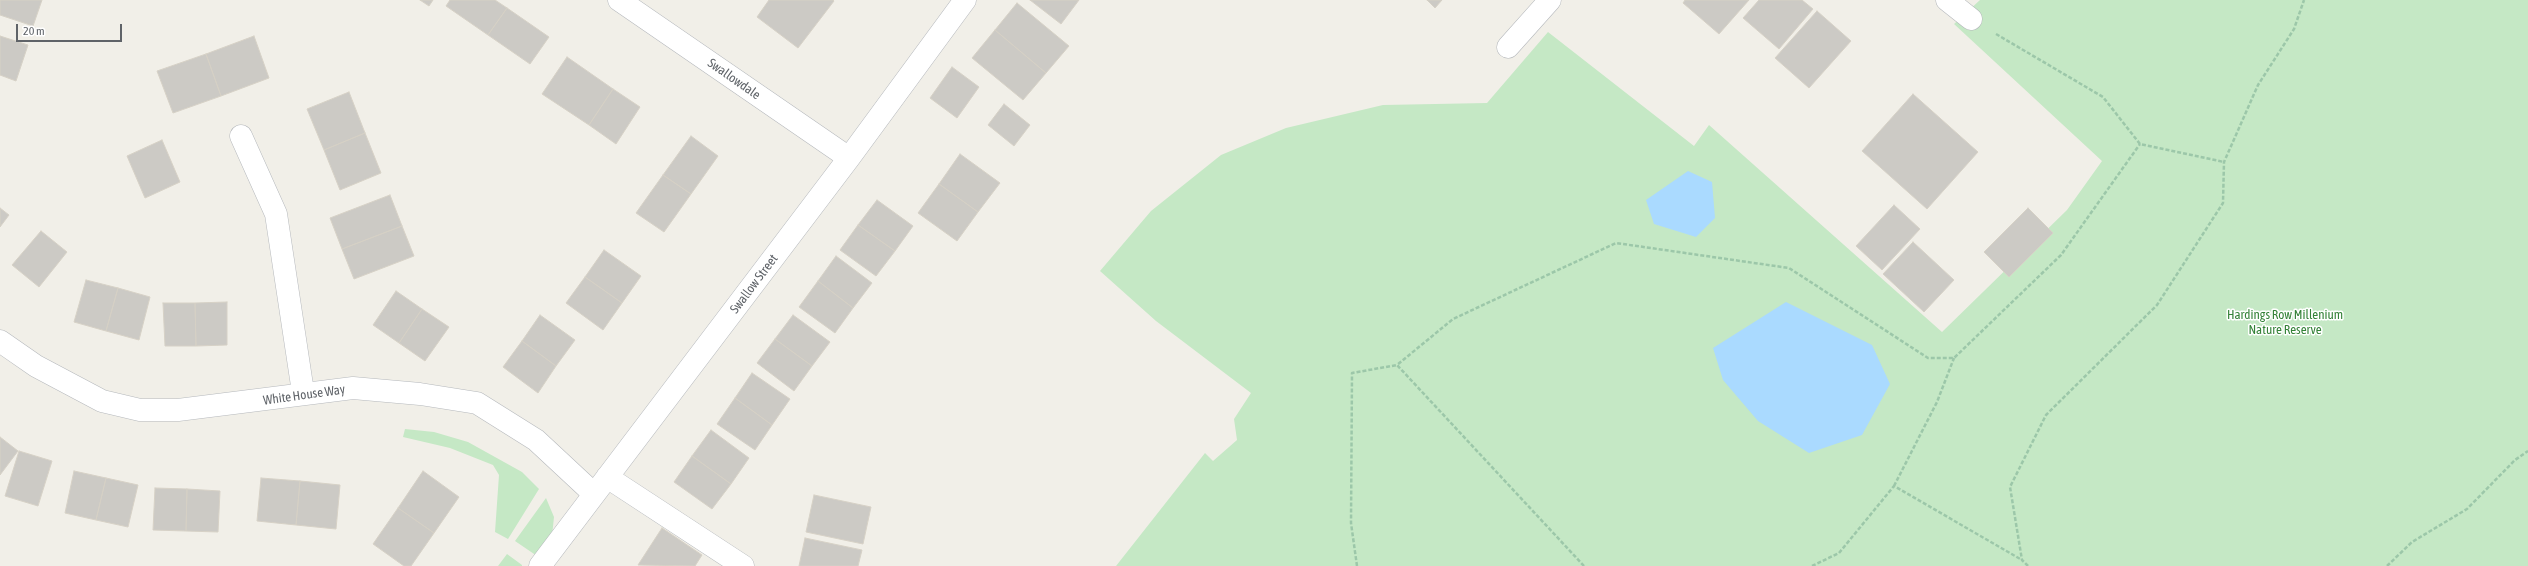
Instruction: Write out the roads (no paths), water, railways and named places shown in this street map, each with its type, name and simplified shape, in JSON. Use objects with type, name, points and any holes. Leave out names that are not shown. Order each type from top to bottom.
[{"type":"street","name":"Swallowdale","points":[[619,0],[849,158]]},
{"type":"street","name":"Swallow Street","points":[[540,566],[849,158],[965,0]]},
{"type":"street","points":[[1508,47],[1550,0]]},
{"type":"street","points":[[1947,0],[1971,19]]},
{"type":"street","points":[[241,136],[276,214],[303,392]]},
{"type":"street","name":"White House Way","points":[[0,341],[36,366],[102,401],[140,410],[178,410],[262,401],[303,392],[353,388],[420,394],[477,403],[536,440],[600,486],[743,566]]},
{"type":"water","points":[[1688,171],[1712,182],[1715,218],[1696,237],[1654,224],[1646,200]]},
{"type":"water","points":[[1786,302],[1872,345],[1890,384],[1862,435],[1809,453],[1758,421],[1723,380],[1713,348]]},
{"type":"park label","name":"Hardings Row Millenium Nature Reserve","points":[[2285,322]]}]
